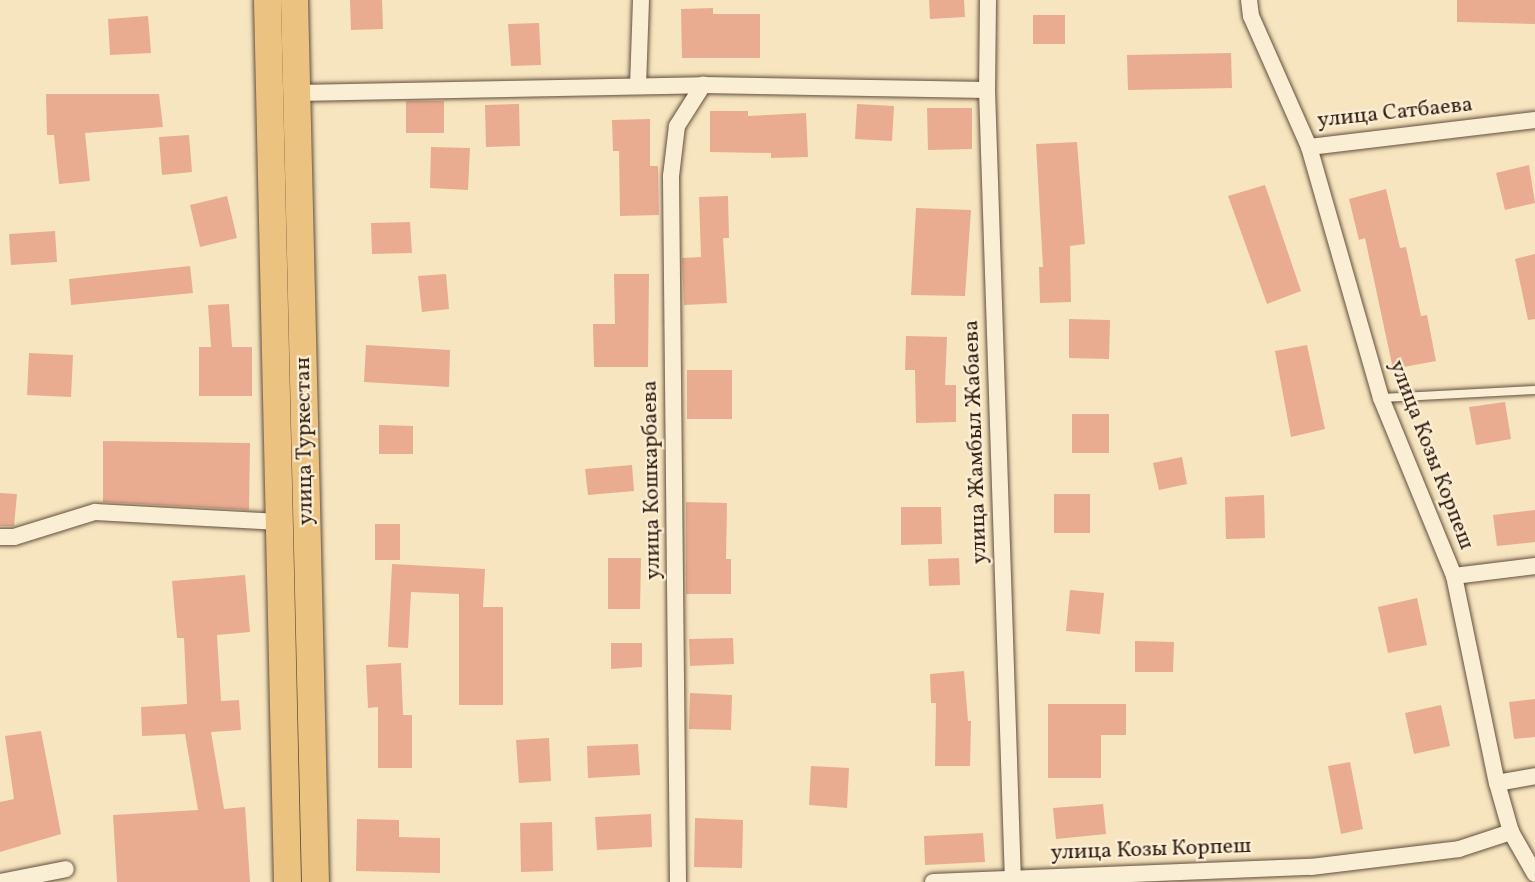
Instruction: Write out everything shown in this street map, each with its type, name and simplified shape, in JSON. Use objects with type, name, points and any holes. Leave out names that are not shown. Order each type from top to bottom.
[{"type":"highway","name":"улица Туркестан","points":[[281,3],[297,93],[315,882]]},
{"type":"highway","name":"улица Туркестан","points":[[281,3],[280,522],[287,882]]},
{"type":"street","points":[[638,86],[641,0]]},
{"type":"street","name":"улица Жамбыл Жабаева","points":[[988,0],[987,90],[1013,880]]},
{"type":"street","name":"улица Сатбаева","points":[[1249,0],[1251,16],[1310,147],[1535,120]]},
{"type":"street","points":[[297,93],[703,85],[987,90]]},
{"type":"street","name":"улица Кошкарбаева","points":[[678,882],[671,176],[677,126],[703,85]]},
{"type":"street","name":"улица Козы Корпеш","points":[[1310,147],[1381,398],[1454,576],[1497,783],[1511,832],[1535,874]]},
{"type":"street","points":[[0,537],[14,537],[95,512],[280,522]]},
{"type":"street","points":[[1454,576],[1535,566]]},
{"type":"street","points":[[1497,783],[1535,776]]},
{"type":"street","name":"улица Козы Корпеш","points":[[933,882],[1311,867],[1459,849],[1511,832]]},
{"type":"street","points":[[0,882],[66,869]]},
{"type":"lane","points":[[1381,398],[1535,390]]},
{"type":"building","points":[[350,0],[382,0],[383,29],[351,30]]},
{"type":"building","points":[[929,0],[964,0],[965,17],[930,19]]},
{"type":"building","points":[[1457,0],[1535,0],[1535,24],[1457,22]]},
{"type":"building","points":[[713,8],[713,14],[760,14],[760,58],[682,58],[681,9]]},
{"type":"building","points":[[1033,15],[1065,15],[1065,44],[1033,44]]},
{"type":"building","points":[[148,16],[151,53],[110,55],[108,19]]},
{"type":"building","points":[[539,23],[541,65],[511,66],[508,24]]},
{"type":"building","points":[[1231,53],[1232,88],[1128,90],[1127,55]]},
{"type":"building","points":[[46,94],[159,94],[163,127],[85,133],[90,181],[59,184],[54,135],[47,135]]},
{"type":"building","points":[[406,101],[444,101],[444,133],[406,133]]},
{"type":"building","points":[[519,104],[520,146],[486,147],[485,105]]},
{"type":"building","points":[[857,104],[894,106],[892,141],[855,139]]},
{"type":"building","points":[[927,108],[972,108],[972,149],[928,150]]},
{"type":"building","points":[[710,111],[748,111],[748,116],[806,113],[808,157],[771,158],[771,153],[710,152]]},
{"type":"building","points":[[650,119],[650,166],[658,166],[659,215],[620,216],[619,151],[613,151],[612,120]]},
{"type":"building","points":[[189,135],[192,172],[162,175],[159,137]]},
{"type":"building","points":[[1077,142],[1085,244],[1070,246],[1071,302],[1040,303],[1039,267],[1043,267],[1036,144]]},
{"type":"building","points":[[431,147],[470,148],[468,190],[430,188]]},
{"type":"building","points":[[1529,165],[1535,203],[1505,210],[1496,173]]},
{"type":"building","points":[[1265,185],[1301,291],[1267,304],[1228,196]]},
{"type":"building","points":[[1386,189],[1400,248],[1406,247],[1421,316],[1427,315],[1436,361],[1393,369],[1365,238],[1359,240],[1349,199]]},
{"type":"building","points":[[227,196],[237,238],[200,247],[190,205]]},
{"type":"building","points":[[728,196],[729,238],[723,238],[727,303],[684,305],[682,258],[701,257],[699,197]]},
{"type":"building","points":[[916,208],[971,210],[965,296],[911,295]]},
{"type":"building","points":[[410,222],[412,253],[372,254],[371,223]]},
{"type":"building","points":[[55,231],[57,262],[11,265],[9,234]]},
{"type":"building","points":[[1535,254],[1535,319],[1528,320],[1515,259]]},
{"type":"building","points":[[190,266],[193,293],[71,305],[69,279]]},
{"type":"building","points":[[446,274],[449,309],[422,312],[418,276]]},
{"type":"building","points":[[614,274],[649,274],[648,367],[594,367],[593,324],[615,324]]},
{"type":"building","points":[[229,304],[232,347],[252,347],[252,396],[199,396],[199,347],[211,347],[208,305]]},
{"type":"building","points":[[1069,319],[1110,320],[1109,359],[1069,358]]},
{"type":"building","points":[[906,336],[947,337],[945,385],[956,385],[956,422],[916,423],[915,370],[905,370]]},
{"type":"building","points":[[366,345],[450,350],[449,387],[364,382]]},
{"type":"building","points":[[1307,345],[1325,429],[1291,437],[1275,351]]},
{"type":"building","points":[[29,353],[73,355],[71,397],[27,395]]},
{"type":"building","points":[[687,370],[732,370],[732,419],[687,419]]},
{"type":"building","points":[[1505,402],[1511,439],[1476,445],[1469,407]]},
{"type":"building","points":[[1072,414],[1109,414],[1109,453],[1072,453]]},
{"type":"building","points":[[379,425],[413,426],[413,454],[379,454]]},
{"type":"building","points":[[103,441],[250,443],[249,510],[103,502]]},
{"type":"building","points":[[1182,457],[1187,484],[1159,490],[1153,463]]},
{"type":"building","points":[[632,465],[634,491],[588,495],[585,469]]},
{"type":"building","points":[[0,493],[17,494],[14,526],[0,526]]},
{"type":"building","points":[[1054,494],[1090,494],[1090,533],[1054,533]]},
{"type":"building","points":[[1264,495],[1265,538],[1226,539],[1225,497]]},
{"type":"building","points":[[686,502],[727,503],[726,559],[731,559],[731,594],[686,594]]},
{"type":"building","points":[[901,507],[941,507],[942,544],[901,545]]},
{"type":"building","points":[[1535,510],[1535,542],[1497,546],[1493,515]]},
{"type":"building","points":[[375,524],[400,524],[400,560],[375,560]]},
{"type":"building","points":[[608,558],[641,558],[640,609],[608,609]]},
{"type":"building","points":[[959,558],[960,585],[929,586],[928,559]]},
{"type":"building","points":[[392,564],[485,569],[483,607],[503,607],[503,705],[459,705],[459,594],[411,592],[408,648],[388,647]]},
{"type":"building","points":[[245,575],[250,632],[217,635],[221,701],[239,700],[241,730],[211,732],[224,809],[245,807],[250,882],[117,882],[113,815],[198,810],[185,734],[142,736],[141,707],[187,704],[184,638],[177,638],[172,581]]},
{"type":"building","points":[[1070,590],[1104,593],[1100,634],[1066,631]]},
{"type":"building","points":[[1417,598],[1427,645],[1388,653],[1378,607]]},
{"type":"building","points":[[733,638],[734,664],[690,666],[689,639]]},
{"type":"building","points":[[1135,641],[1174,642],[1173,672],[1135,672]]},
{"type":"building","points":[[611,643],[642,643],[642,667],[611,669]]},
{"type":"building","points":[[401,663],[403,715],[412,715],[412,768],[378,768],[378,707],[368,708],[366,665]]},
{"type":"building","points":[[964,671],[968,721],[971,721],[970,766],[935,766],[936,703],[931,703],[930,674]]},
{"type":"building","points":[[690,693],[732,695],[731,730],[689,729]]},
{"type":"building","points":[[1535,699],[1535,737],[1514,739],[1509,702]]},
{"type":"building","points":[[1048,704],[1126,704],[1126,735],[1101,735],[1101,778],[1048,778]]},
{"type":"building","points":[[1441,705],[1450,746],[1414,754],[1405,713]]},
{"type":"building","points":[[41,731],[61,834],[0,852],[0,802],[14,799],[5,736]]},
{"type":"building","points":[[549,738],[551,781],[519,783],[516,740]]},
{"type":"building","points":[[638,744],[640,775],[588,778],[587,746]]},
{"type":"building","points":[[1350,762],[1363,829],[1341,834],[1328,766]]},
{"type":"building","points":[[811,766],[849,768],[847,808],[809,805]]},
{"type":"building","points":[[1103,804],[1106,834],[1056,839],[1053,808]]},
{"type":"building","points":[[651,814],[652,847],[597,850],[595,817]]},
{"type":"building","points":[[695,818],[743,820],[742,868],[694,867]]},
{"type":"building","points":[[357,819],[399,820],[399,837],[440,838],[440,873],[356,871]]},
{"type":"building","points":[[552,822],[553,871],[521,872],[520,823]]},
{"type":"building","points":[[983,833],[985,862],[925,865],[924,836]]}]
